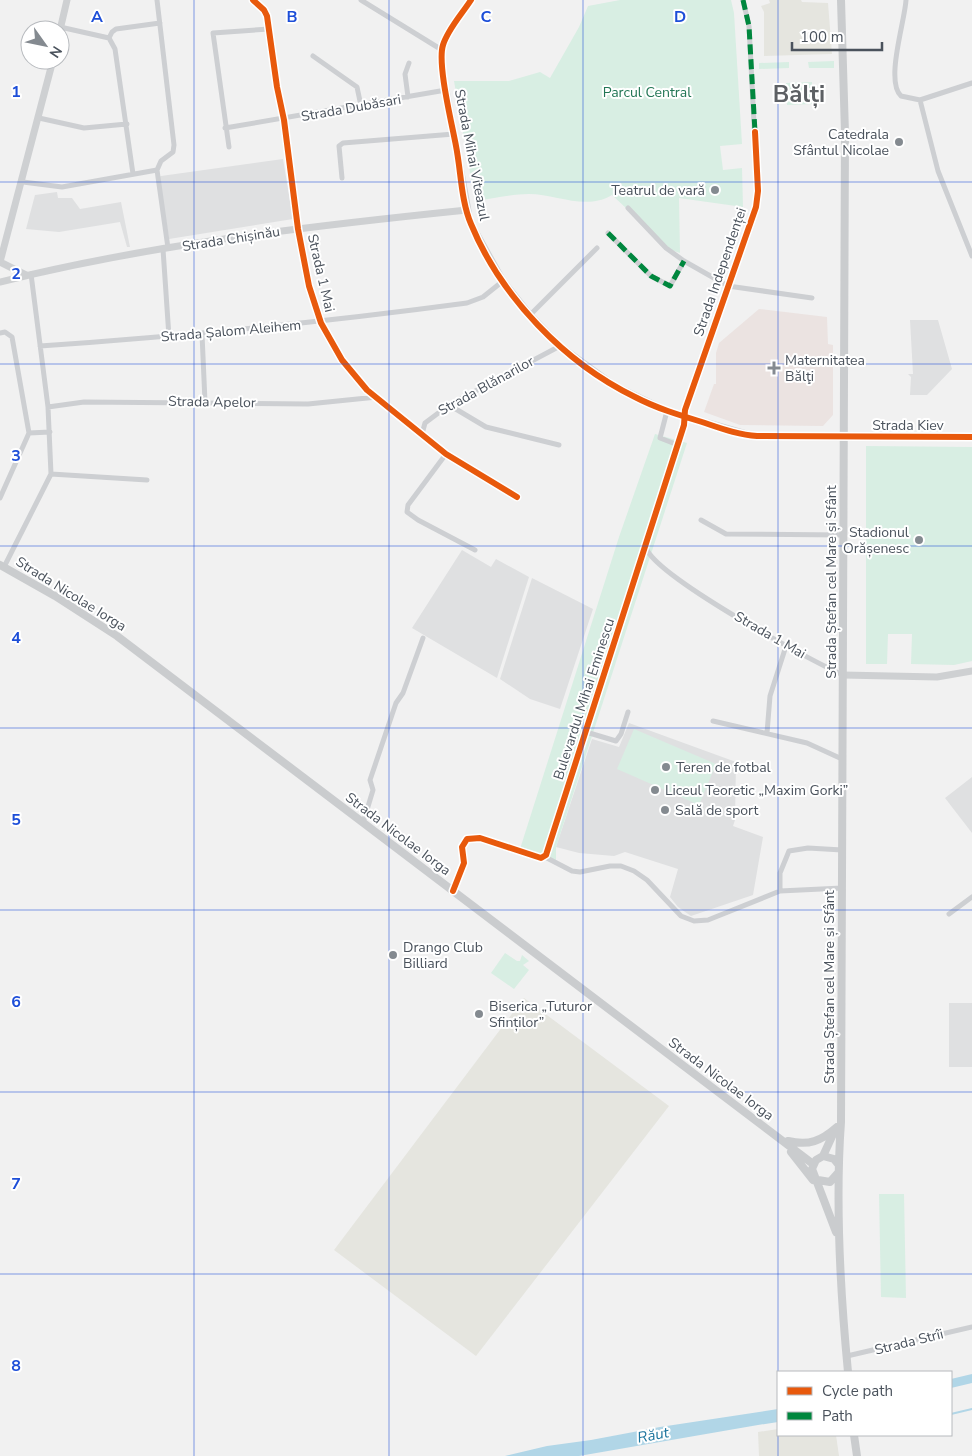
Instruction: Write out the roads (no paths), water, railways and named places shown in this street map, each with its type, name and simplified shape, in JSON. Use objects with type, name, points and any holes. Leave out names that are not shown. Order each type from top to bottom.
[{"type":"main road","name":"Strada Ștefan cel Mare și Sfânt","points":[[838,1164],[845,437],[845,133],[841,0]]},
{"type":"main road","name":"Strada Nicolae Iorga","points":[[2,566],[55,596],[117,636],[786,1143],[818,1160]]},
{"type":"main road","points":[[786,1143],[803,1144],[815,1142],[839,1124]]},
{"type":"main road","points":[[839,1124],[818,1160],[813,1173],[818,1180],[833,1218],[839,1244]]},
{"type":"main road","points":[[786,1143],[812,1180],[833,1218]]},
{"type":"main road","points":[[818,1160],[834,1159],[838,1164],[839,1244],[848,1371]]},
{"type":"main road","points":[[818,1180],[830,1182],[838,1173]]},
{"type":"main road","points":[[854,1436],[857,1456]]},
{"type":"street","points":[[62,20],[67,0]]},
{"type":"street","points":[[157,0],[174,145],[173,152],[164,158],[157,170],[166,249],[169,337]]},
{"type":"street","name":"Strada 1 Mai","points":[[253,0],[266,12],[277,88],[284,120],[298,229],[310,286],[321,323],[352,373],[376,397],[446,454],[517,497]]},
{"type":"street","points":[[364,1],[442,50],[446,37],[471,0]]},
{"type":"street","name":"Strada Independenței","points":[[684,417],[758,201],[749,26],[743,0]]},
{"type":"street","points":[[906,0],[896,58],[896,88],[901,96],[920,100],[972,83]]},
{"type":"street","points":[[109,38],[112,32],[116,30],[160,22]]},
{"type":"street","points":[[229,147],[213,33],[269,29]]},
{"type":"street","points":[[70,31],[109,38]]},
{"type":"street","points":[[109,38],[115,49],[133,174]]},
{"type":"street","name":"Strada Mihai Viteazul","points":[[442,50],[446,90],[467,210],[476,234],[503,281],[530,315],[560,346],[615,386],[667,412],[754,436],[845,437]]},
{"type":"street","points":[[313,56],[357,87],[361,106]]},
{"type":"street","points":[[408,97],[405,74],[409,63]]},
{"type":"street","points":[[2,566],[51,474],[48,407],[28,274],[0,262],[23,182],[51,70]]},
{"type":"street","name":"Strada Dubăsari","points":[[226,128],[284,120],[446,90]]},
{"type":"street","points":[[920,100],[938,171],[972,256]]},
{"type":"street","points":[[39,118],[84,128],[127,124]]},
{"type":"street","points":[[342,178],[339,146],[343,142],[454,134]]},
{"type":"street","points":[[23,182],[62,187],[157,170]]},
{"type":"street","points":[[628,208],[666,248],[684,261],[728,286],[812,298]]},
{"type":"street","name":"Strada Chișinău","points":[[0,282],[28,274],[166,249],[298,229],[467,210]]},
{"type":"street","points":[[608,233],[651,276],[670,286],[684,261]]},
{"type":"street","points":[[530,315],[597,248]]},
{"type":"street","name":"Strada Șalom Aleihem","points":[[40,346],[169,337],[321,323],[467,303],[483,296],[503,281]]},
{"type":"street","points":[[0,333],[5,332],[12,337],[30,433],[0,498]]},
{"type":"street","points":[[202,334],[205,402]]},
{"type":"street","name":"Strada Blănarilor","points":[[422,434],[425,423],[449,405],[560,346]]},
{"type":"street","name":"Strada Apelor","points":[[48,407],[84,402],[308,404],[376,397]]},
{"type":"street","points":[[449,405],[486,427],[559,445]]},
{"type":"street","points":[[667,412],[660,438],[678,445]]},
{"type":"street","name":"Bulevardul Mihai Eminescu","points":[[545,857],[646,548],[684,425],[684,417]]},
{"type":"street","points":[[30,433],[50,432]]},
{"type":"street","name":"Strada Kiev","points":[[845,437],[972,437]]},
{"type":"street","points":[[446,454],[406,510],[418,520],[475,550]]},
{"type":"street","points":[[51,474],[147,480]]},
{"type":"street","points":[[702,520],[726,534],[844,535]]},
{"type":"street","name":"Strada 1 Mai","points":[[646,548],[652,558],[688,586],[786,646],[843,675],[937,677],[972,671]]},
{"type":"street","points":[[364,823],[373,790],[371,777],[396,703],[403,694],[423,638]]},
{"type":"street","points":[[767,733],[770,696],[786,646]]},
{"type":"street","points":[[586,732],[616,741],[621,734],[628,712]]},
{"type":"street","points":[[713,721],[808,743],[842,759]]},
{"type":"street","points":[[453,891],[464,863],[462,847],[467,839],[480,838],[545,857],[572,871],[580,872],[615,866],[634,872],[647,880],[681,916],[694,921],[708,920],[780,891],[842,888]]},
{"type":"street","points":[[780,891],[780,872],[789,851],[808,848],[842,850]]},
{"type":"street","points":[[949,914],[972,897]]},
{"type":"street","name":"Strada Strîi","points":[[847,1356],[972,1327]]},
{"type":"water","points":[[972,1374],[972,1383],[952,1388],[952,1379]]},
{"type":"water","name":"Răut","points":[[777,1409],[777,1422],[579,1456],[505,1456],[547,1446]]},
{"type":"waterway","points":[[952,1414],[972,1409]]},
{"type":"place","name":"Catedrala Sfântul Nicolae","points":[[899,142]]},
{"type":"place","name":"Teatrul de vară","points":[[715,190]]},
{"type":"place","name":"Maternitatea Bălţi","points":[[774,368]]},
{"type":"place","name":"Stadionul Orășenesc","points":[[919,540]]},
{"type":"place","name":"Teren de fotbal","points":[[666,767]]},
{"type":"place","name":"Liceul Teoretic „Maxim Gorki”","points":[[655,790]]},
{"type":"place","name":"Sală de sport","points":[[665,810]]},
{"type":"place","name":"Drango Club Billiard","points":[[393,955]]},
{"type":"place","name":"Biserica „Tuturor Sfinților”","points":[[479,1014]]},
{"type":"district","name":"Bălți","points":[[799,94]]},
{"type":"park label","name":"Parcul Central","points":[[647,92]]}]
